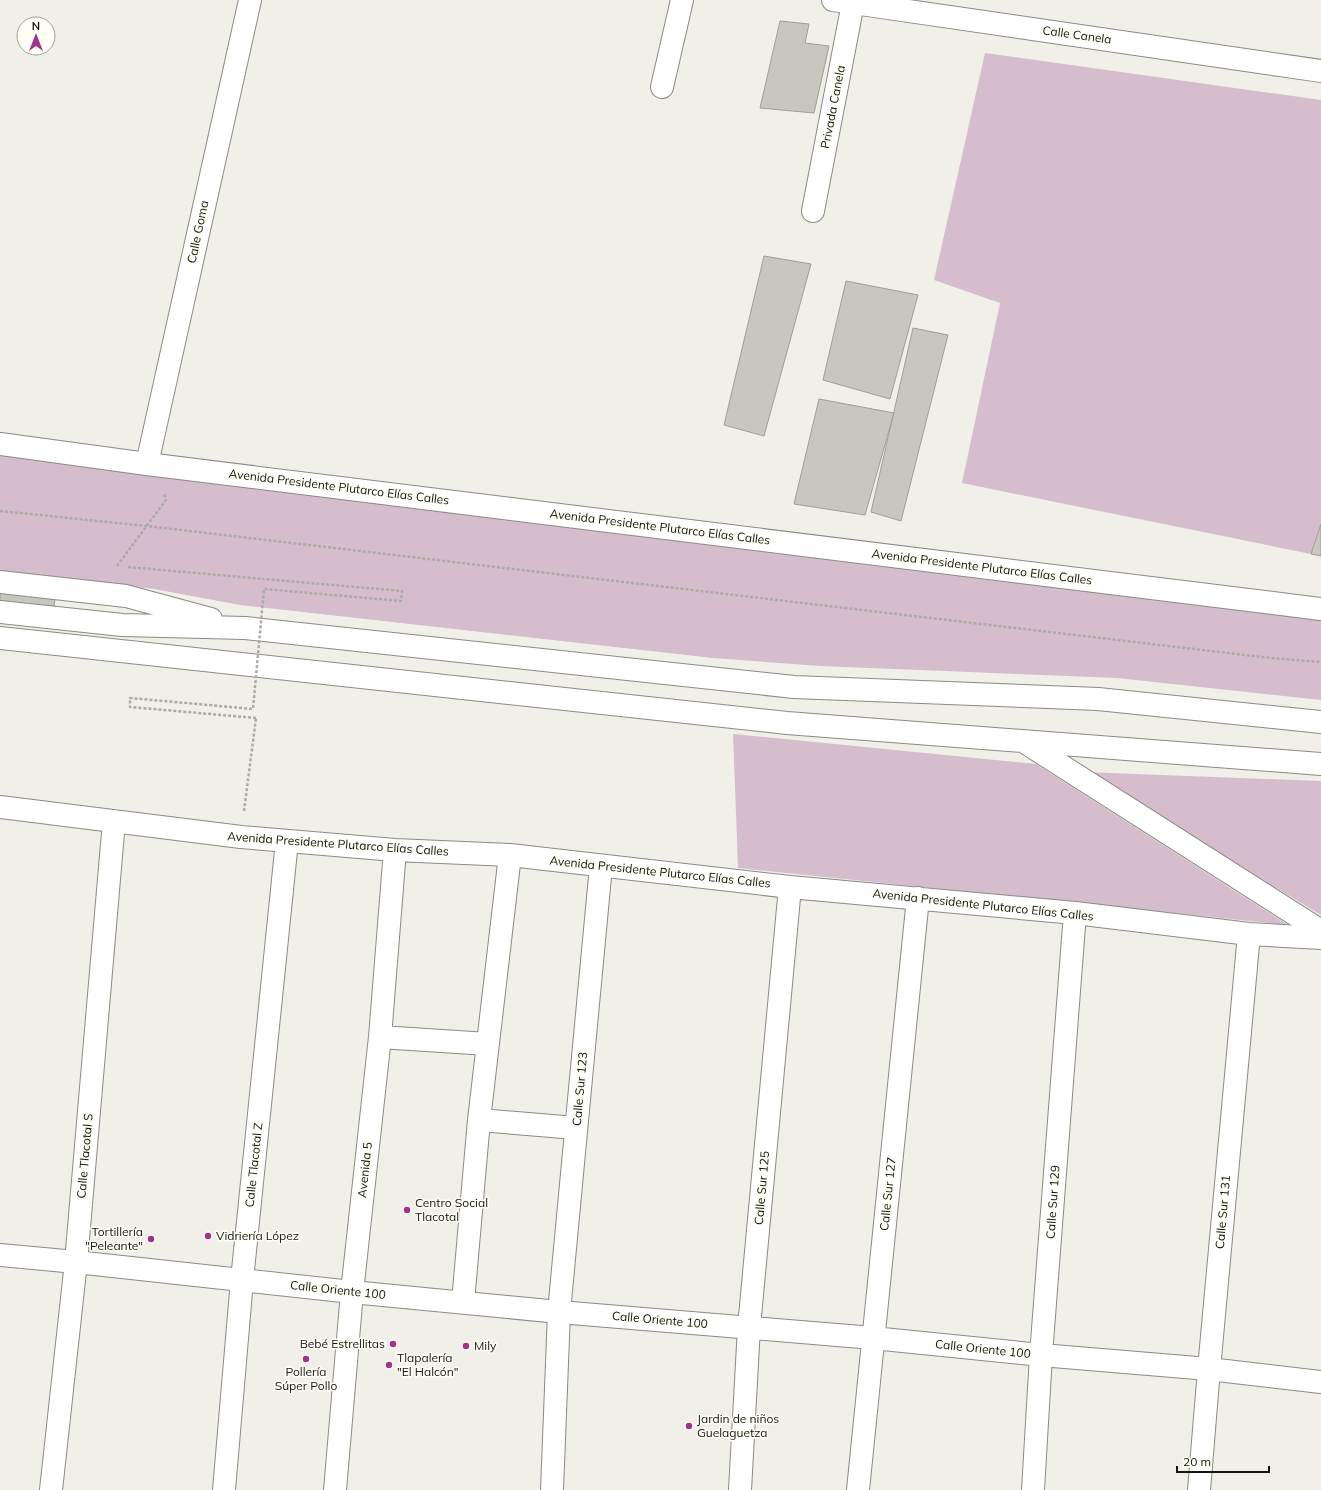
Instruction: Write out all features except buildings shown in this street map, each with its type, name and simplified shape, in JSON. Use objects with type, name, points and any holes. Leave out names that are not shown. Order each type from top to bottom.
[{"type":"street","name":"Calle Goma","points":[[152,464],[250,0]]},
{"type":"street","points":[[662,87],[682,0]]},
{"type":"street","name":"Calle Canela","points":[[843,1],[1321,71]]},
{"type":"street","name":"Privada Canela","points":[[813,211],[843,1]]},
{"type":"street","name":"Avenida Presidente Plutarco Elías Calles","points":[[0,444],[1321,609]]},
{"type":"street","points":[[0,582],[126,596],[245,628]]},
{"type":"street","points":[[0,612],[122,625],[245,628],[794,687],[1098,699],[1321,722]]},
{"type":"street","points":[[0,638],[787,723],[1321,764]]},
{"type":"street","points":[[1023,742],[1321,931]]},
{"type":"street","name":"Avenida Presidente Plutarco Elías Calles","points":[[0,807],[240,837],[395,850],[510,855],[790,887],[1075,914],[1249,934],[1321,938]]},
{"type":"street","name":"Calle Tlacotal S","points":[[51,1490],[76,1262],[114,821]]},
{"type":"street","name":"Calle Tlacotal Z","points":[[224,1490],[242,1280],[288,841]]},
{"type":"street","name":"Avenida 5","points":[[335,1490],[352,1292],[380,1037],[395,850]]},
{"type":"street","points":[[463,1302],[479,1120],[510,855]]},
{"type":"street","name":"Calle Sur 123","points":[[552,1490],[559,1312],[601,866]]},
{"type":"street","name":"Calle Sur 125","points":[[740,1490],[748,1328],[790,887]]},
{"type":"street","name":"Calle Sur 127","points":[[858,1490],[918,898]]},
{"type":"street","name":"Calle Sur 129","points":[[1033,1490],[1041,1355],[1075,914]]},
{"type":"street","name":"Calle Sur 131","points":[[1199,1490],[1249,934]]},
{"type":"street","points":[[380,1037],[488,1044]]},
{"type":"street","points":[[479,1120],[576,1128]]},
{"type":"street","name":"Calle Oriente 100","points":[[0,1255],[559,1312],[873,1338],[1041,1355],[1209,1369],[1321,1382]]},
{"type":"path","points":[[152,464],[166,500],[117,566],[402,591],[401,601],[264,589],[253,709],[130,698],[130,707],[256,718],[240,837]]},
{"type":"path","points":[[0,511],[147,526],[1256,656],[1321,662]]},
{"type":"shaded area","points":[[985,53],[1321,100],[1321,524],[1311,554],[962,483],[1000,303],[934,280]]},
{"type":"shaded area","points":[[0,455],[1321,620],[1321,700],[1117,678],[820,666],[713,658],[240,605],[154,589],[0,572]]},
{"type":"shaded area","points":[[733,734],[1036,764],[1288,925],[738,868]]},
{"type":"shaded area","points":[[1084,772],[1321,781],[1321,915]]},
{"type":"place","name":"Centro Social Tlacotal","points":[[407,1210]]},
{"type":"place","name":"Vidriería López","points":[[208,1236]]},
{"type":"place","name":"Tortillería \"Peleante\"","points":[[151,1239]]},
{"type":"place","name":"Bebé Estrellitas","points":[[393,1344]]},
{"type":"place","name":"Mily","points":[[466,1346]]},
{"type":"place","name":"Pollería Súper Pollo","points":[[306,1359]]},
{"type":"place","name":"Tlapalería \"El Halcón\"","points":[[389,1365]]},
{"type":"place","name":"Jardin de niños Guelaguetza","points":[[689,1426]]}]
